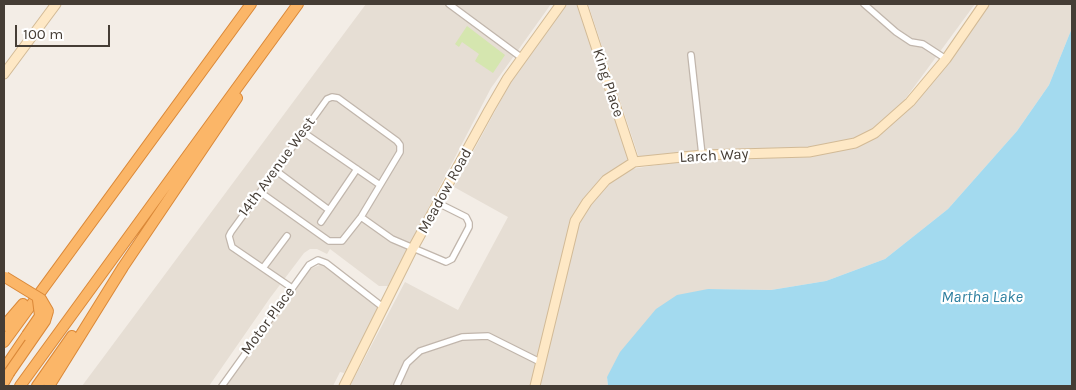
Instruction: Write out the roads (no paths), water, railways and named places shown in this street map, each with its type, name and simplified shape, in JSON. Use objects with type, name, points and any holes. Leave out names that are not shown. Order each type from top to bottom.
[{"type":"highway","points":[[4,342],[63,258],[251,4]]},
{"type":"highway","points":[[49,386],[123,267],[299,4]]},
{"type":"highway","points":[[20,386],[299,4]]},
{"type":"highway","points":[[4,326],[63,258]]},
{"type":"highway","points":[[37,386],[123,267]]},
{"type":"highway","points":[[4,277],[35,295],[46,306],[47,316],[6,375]]},
{"type":"highway","points":[[6,375],[41,310],[35,295]]},
{"type":"street","points":[[4,74],[56,4]]},
{"type":"street","points":[[449,4],[522,58]]},
{"type":"street","name":"Meadow Road","points":[[344,386],[414,248],[507,79],[561,4]]},
{"type":"street","name":"King Place","points":[[582,4],[634,162]]},
{"type":"street","points":[[864,4],[896,32],[911,42],[923,44],[946,59]]},
{"type":"street","name":"Larch Way","points":[[535,386],[575,221],[587,202],[606,180],[634,162],[702,156],[809,152],[855,143],[875,133],[896,116],[946,59],[984,4]]},
{"type":"street","points":[[691,55],[702,156]]},
{"type":"street","name":"14th Avenue West","points":[[263,268],[232,246],[230,242],[231,232],[303,132],[327,100],[332,97],[338,98],[397,140],[400,148],[380,185]]},
{"type":"street","points":[[260,192],[329,242],[342,241],[361,217],[380,185],[303,132]]},
{"type":"street","points":[[321,222],[357,169]]},
{"type":"street","points":[[275,170],[330,210]]},
{"type":"street","points":[[361,217],[392,239],[441,262],[448,262],[452,259],[469,227],[469,223],[466,217],[438,203]]},
{"type":"street","points":[[286,236],[263,268],[292,288]]},
{"type":"street","name":"Motor Place","points":[[222,386],[309,265],[318,260],[326,263],[384,308]]},
{"type":"street","points":[[397,385],[406,363],[420,351],[462,337],[488,336],[540,362]]},
{"type":"water","name":"Martha Lake","points":[[1072,28],[1072,386],[608,386],[607,377],[620,352],[656,309],[677,295],[708,289],[771,290],[826,281],[885,259],[948,209],[1017,131],[1049,85]]}]
